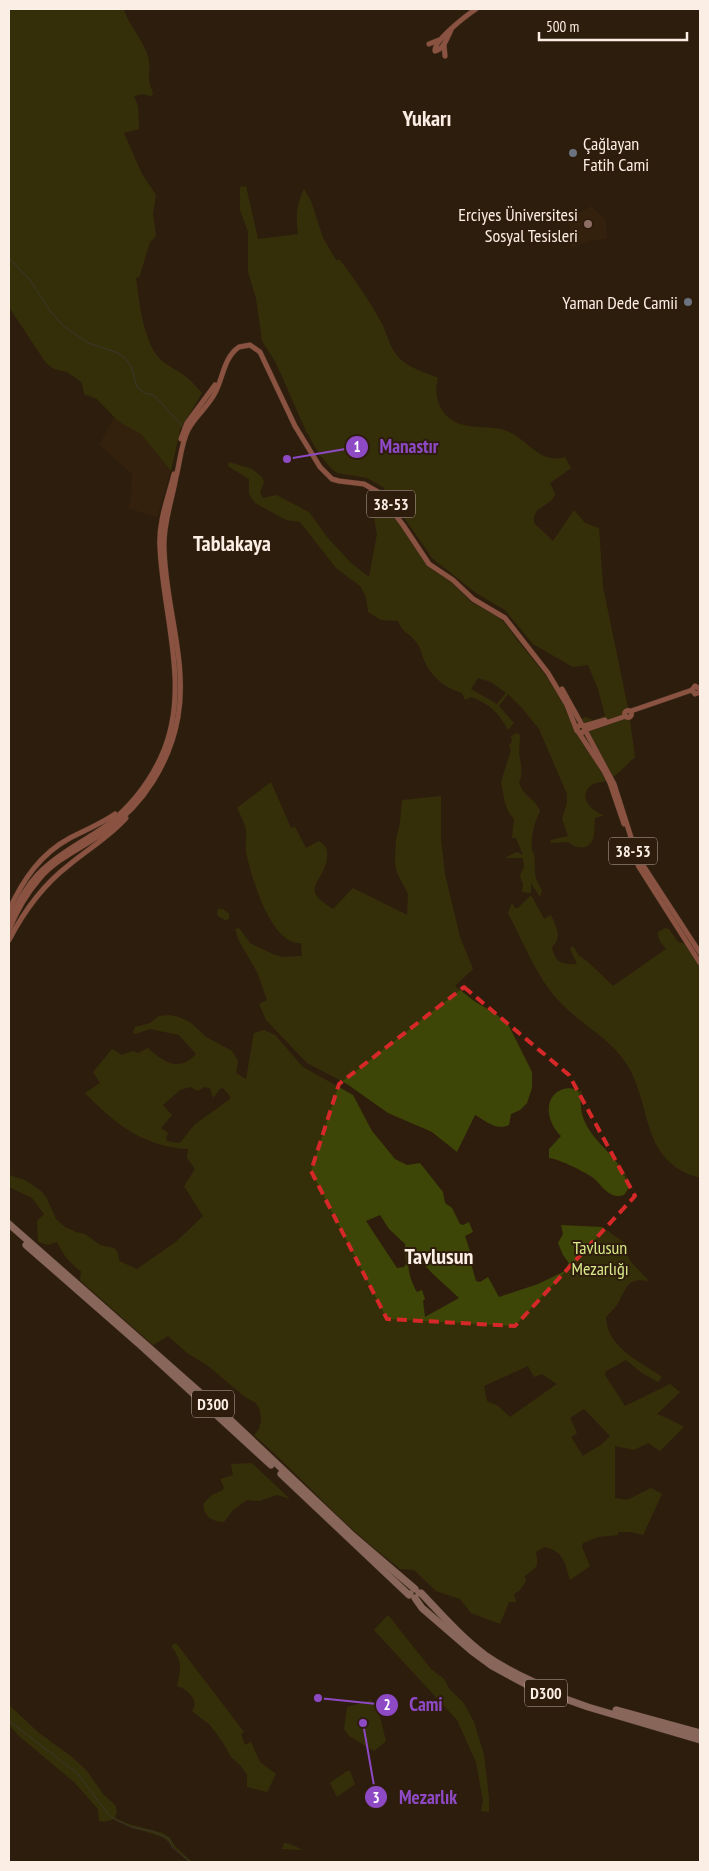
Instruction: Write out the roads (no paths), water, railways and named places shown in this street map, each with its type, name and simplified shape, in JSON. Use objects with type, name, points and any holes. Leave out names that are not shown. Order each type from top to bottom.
[{"type":"highway","name":"D300","points":[[9,1224],[221,1411],[478,1655],[492,1666],[529,1686],[588,1707],[700,1740]]},
{"type":"highway","name":"D300","points":[[9,1230],[217,1414],[415,1594],[495,1662],[565,1695],[700,1733]]},
{"type":"main road","points":[[451,30],[444,45],[435,51],[434,47],[439,40],[476,9]]},
{"type":"main road","points":[[429,44],[439,40]]},
{"type":"main road","points":[[444,45],[445,56]]},
{"type":"main road","name":"38-53","points":[[213,393],[227,355],[234,346],[244,342],[259,346],[270,364],[298,425],[322,465],[333,476],[365,481],[383,493],[431,562],[455,578],[475,597],[507,616],[550,671],[577,715],[581,729]]},
{"type":"main road","name":"38-53","points":[[9,930],[24,900],[40,878],[51,868],[107,831],[125,816],[145,794],[165,759],[178,717],[180,695],[164,545],[165,527],[184,428],[213,393],[229,357],[234,351],[244,345],[257,348],[295,426],[320,467],[332,479],[364,484],[378,492],[429,564],[453,580],[473,599],[505,618],[548,673],[568,705],[610,783],[639,867],[700,963]]},
{"type":"main road","name":"38-53","points":[[9,920],[20,897],[47,865],[107,825],[126,808],[152,774],[168,738],[176,693],[159,547],[161,526],[174,480]]},
{"type":"main road","points":[[581,729],[594,723],[625,715],[629,717],[631,713],[693,692],[694,687],[700,689]]},
{"type":"main road","points":[[577,715],[585,721],[594,723]]},
{"type":"main road","points":[[581,729],[625,715]]},
{"type":"main road","points":[[581,729],[606,767],[614,784],[637,856],[700,954]]},
{"type":"main road","points":[[9,940],[22,916],[40,892],[64,868],[100,843],[118,826],[136,803]]},
{"type":"main road","points":[[9,910],[28,876],[46,853],[64,841],[100,824],[126,808]]},
{"type":"waterway","points":[[9,258],[30,280],[61,324],[88,343],[118,353],[125,358],[131,366],[137,387],[144,393],[154,395],[184,428]]},
{"type":"waterway","points":[[9,1721],[77,1773],[109,1815],[134,1828],[152,1831],[169,1839],[172,1847],[190,1862]]},
{"type":"place","name":"Çağlayan Fatih Cami","points":[[573,153]]},
{"type":"place","name":"Erciyes Üniversitesi Sosyal Tesisleri","points":[[588,224]]},
{"type":"place","name":"Yaman Dede Camii","points":[[688,302]]},
{"type":"place","name":"Manastır","points":[[287,459]]},
{"type":"place","name":"Cami","points":[[318,1698]]},
{"type":"place","name":"Mezarlık","points":[[363,1723]]},
{"type":"district","name":"Yukarı","points":[[427,118]]},
{"type":"district","name":"Tablakaya","points":[[232,543]]},
{"type":"district","name":"Tavlusun","points":[[439,1256]]},
{"type":"park label","name":"Tavlusun Mezarlığı","points":[[600,1257]]}]
